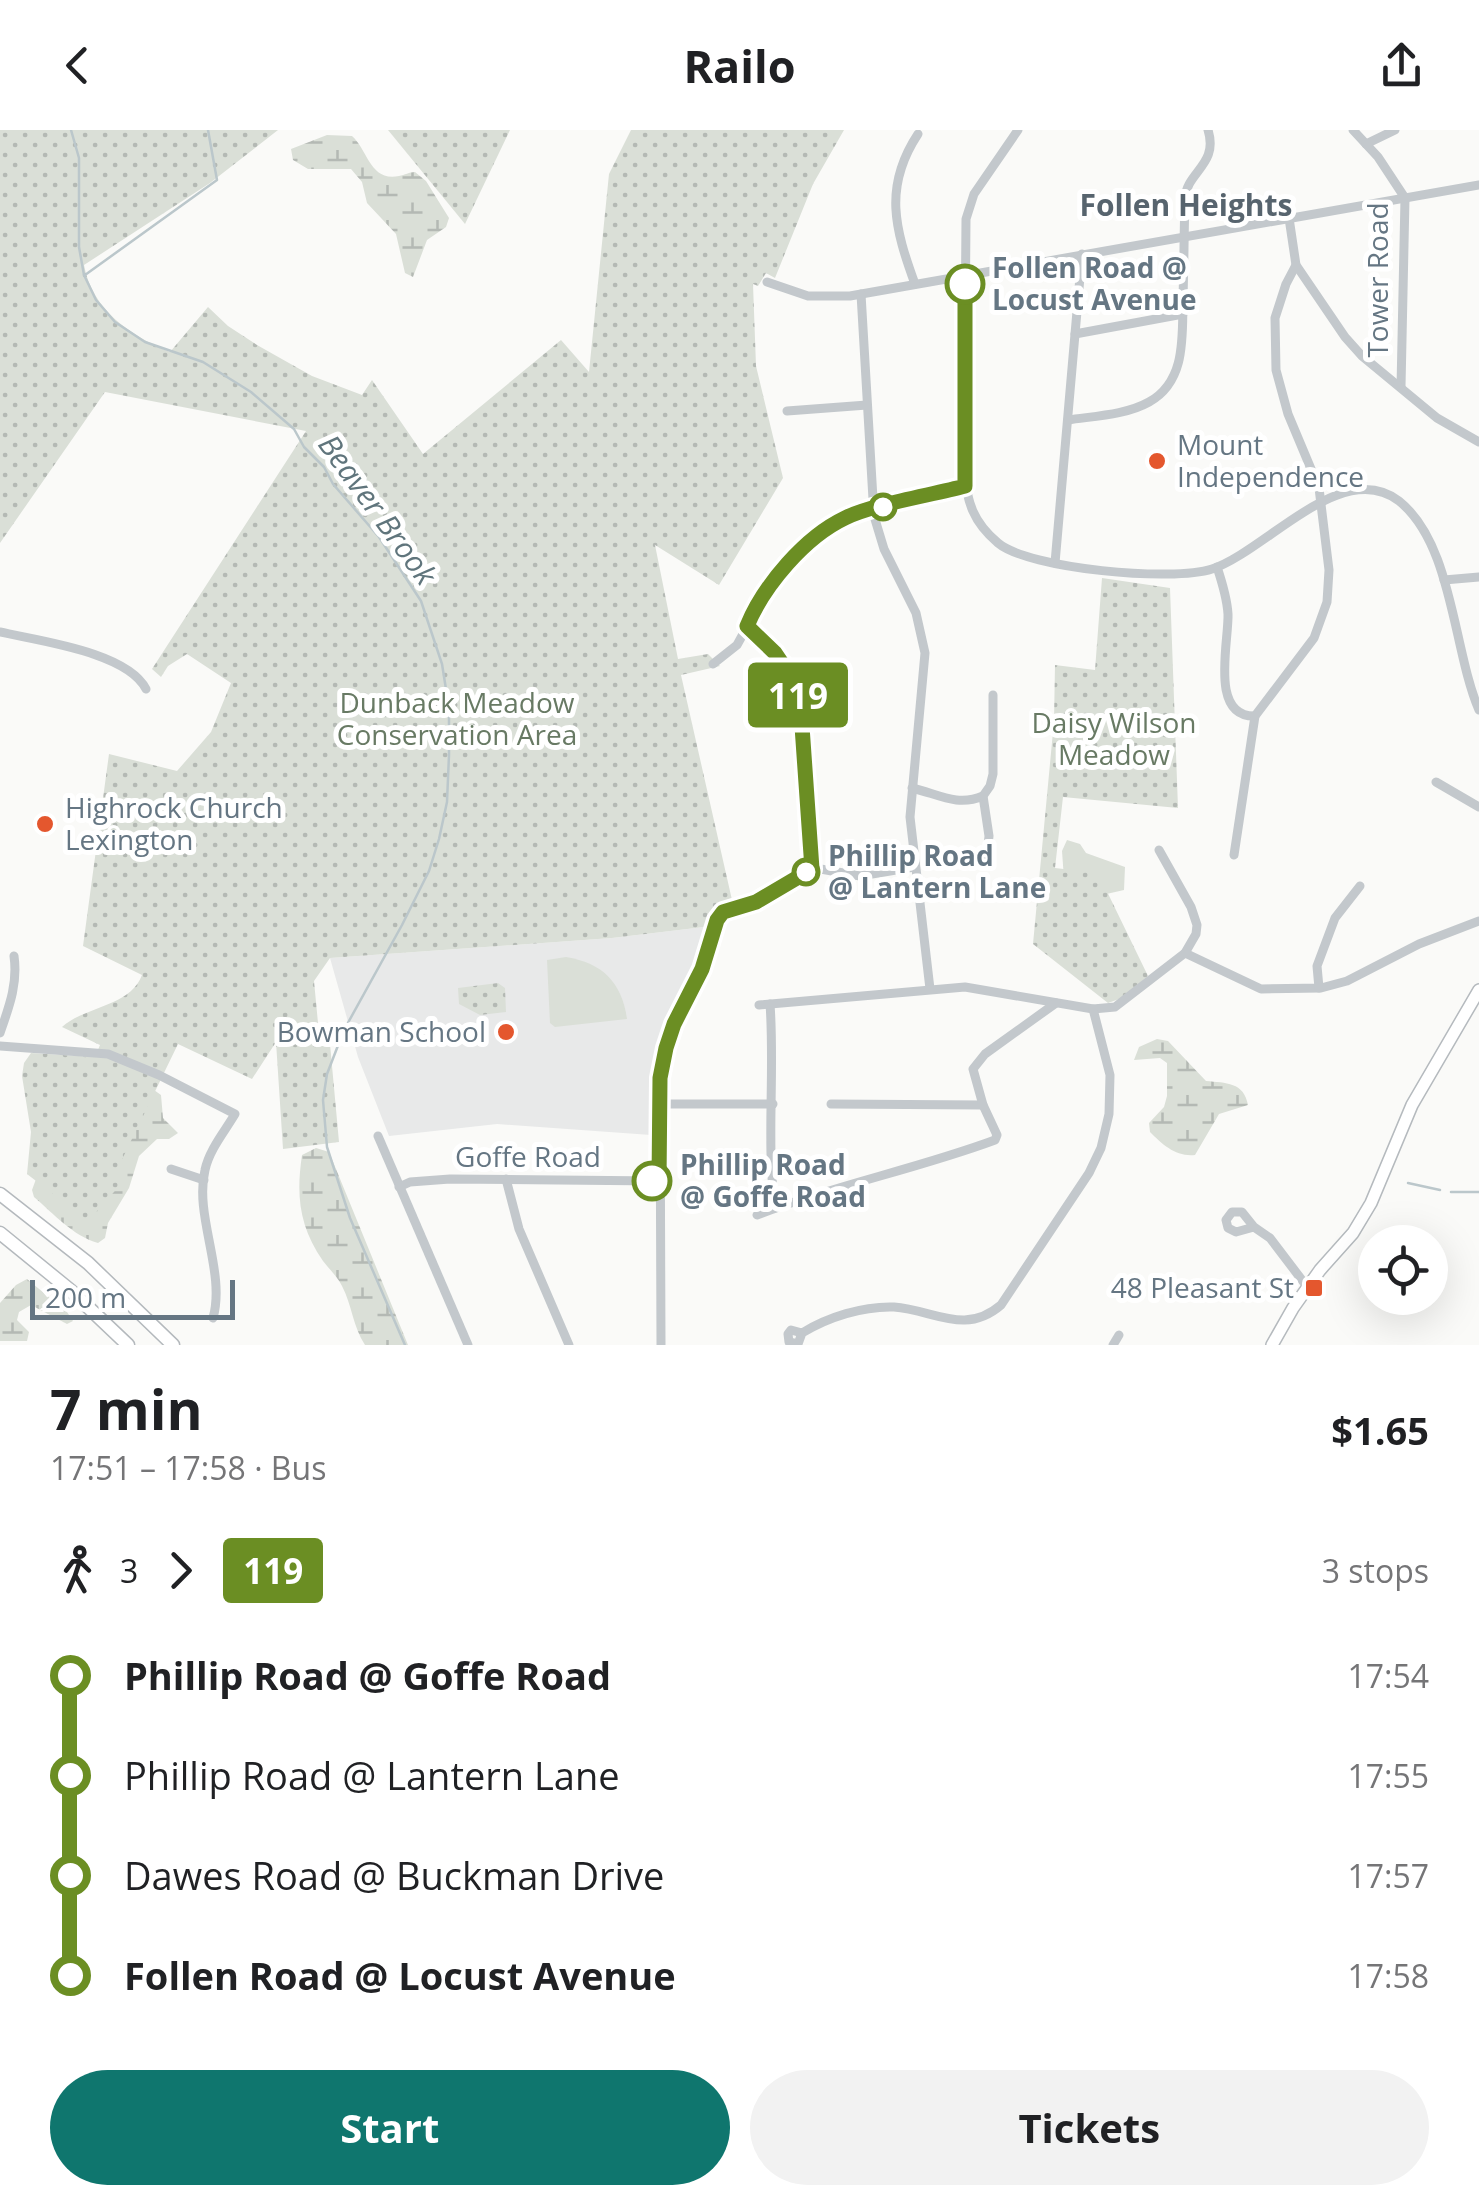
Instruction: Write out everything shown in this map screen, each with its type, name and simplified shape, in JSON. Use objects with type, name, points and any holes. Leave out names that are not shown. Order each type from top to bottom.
[{"type":"highway","points":[[0,1194],[88,1263],[172,1345]]},
{"type":"highway","points":[[0,1233],[70,1290],[128,1345]]},
{"type":"main road","points":[[1272,1345],[1308,1288],[1353,1233],[1371,1203],[1412,1105],[1479,990]]},
{"type":"street","points":[[1018,130],[974,194],[966,219],[965,486],[967,503],[977,522],[1001,546],[1024,557],[1176,576],[1217,567],[1320,503],[1355,488],[1377,490],[1397,500],[1413,515],[1444,580],[1470,691],[1479,710]]},
{"type":"street","points":[[1068,420],[1135,408],[1164,391],[1180,358],[1185,193],[1208,159],[1208,130]]},
{"type":"street","name":"Tower Road","points":[[1353,130],[1406,198],[1401,388]]},
{"type":"street","points":[[1366,144],[1395,130]]},
{"type":"street","points":[[915,284],[897,232],[894,208],[907,157],[918,134]]},
{"type":"street","points":[[766,282],[808,296],[834,298],[1479,185]]},
{"type":"street","points":[[1289,218],[1296,264],[1345,337],[1438,418],[1479,442]]},
{"type":"street","points":[[1055,563],[1082,254]]},
{"type":"street","points":[[1234,855],[1255,716],[1300,659],[1322,618],[1329,570],[1319,488],[1288,414],[1276,370],[1276,318],[1296,264]]},
{"type":"street","points":[[862,294],[874,510],[884,549],[916,613],[925,654],[912,788],[914,867],[930,990]]},
{"type":"street","points":[[1075,334],[1183,314]]},
{"type":"street","points":[[788,412],[867,405]]},
{"type":"street","points":[[713,664],[737,645],[769,588],[823,531],[847,516],[965,486]]},
{"type":"street","points":[[1217,567],[1228,609],[1225,687],[1234,708],[1241,714],[1255,716]]},
{"type":"street","points":[[1444,580],[1479,576]]},
{"type":"street","points":[[747,626],[775,653],[796,684],[812,869]]},
{"type":"street","points":[[0,632],[102,658],[134,673],[146,689]]},
{"type":"street","points":[[912,788],[954,801],[983,796],[993,774],[993,695]]},
{"type":"street","points":[[1436,782],[1479,807]]},
{"type":"street","points":[[983,796],[988,855]]},
{"type":"street","points":[[775,1208],[771,1161],[773,1104],[765,1004],[985,989],[1056,1004],[1093,1008],[1122,1004],[1185,953],[1196,934],[1198,925],[1191,907],[1159,850]]},
{"type":"street","points":[[662,1345],[660,1104],[666,1048],[702,969],[717,920],[723,912],[756,902],[812,869],[860,876],[914,867]]},
{"type":"street","points":[[1318,988],[1317,966],[1335,918],[1360,886]]},
{"type":"street","points":[[1185,953],[1262,989],[1318,988],[1347,982],[1419,944],[1479,921]]},
{"type":"street","points":[[0,1033],[17,974],[14,956]]},
{"type":"street","points":[[758,1215],[996,1140],[974,1078],[977,1062],[1056,1004]]},
{"type":"street","points":[[802,1333],[871,1308],[904,1308],[957,1322],[980,1318],[1001,1305],[1089,1173],[1101,1148],[1109,1114],[1110,1074],[1093,1008]]},
{"type":"street","points":[[0,1046],[108,1054],[160,1075],[235,1114],[212,1152],[204,1180],[208,1236],[218,1290],[213,1318]]},
{"type":"street","points":[[660,1104],[773,1104]]},
{"type":"street","points":[[831,1104],[983,1104]]},
{"type":"street","points":[[378,1136],[468,1345]]},
{"type":"street","points":[[172,1169],[204,1180]]},
{"type":"street","points":[[506,1179],[519,1230],[568,1345]]},
{"type":"street","name":"Goffe Road","points":[[399,1187],[426,1180],[659,1181]]},
{"type":"street","points":[[1254,1226],[1270,1238],[1308,1288]]},
{"type":"street","points":[[1113,1345],[1118,1334]]},
{"type":"shaded area","name":"Bowman School","points":[[704,927],[691,970],[668,1013],[657,1045],[651,1135],[497,1124],[389,1136],[358,1057],[330,958],[612,938]]},
{"type":"green space","name":"Dunback Meadow Conservation Area","points":[[0,130],[278,130],[210,183],[84,265],[88,281],[115,319],[170,352],[208,307],[228,326],[312,376],[362,395],[372,380],[423,454],[561,340],[589,372],[609,174],[631,130],[844,130],[813,184],[775,278],[766,273],[758,286],[753,284],[756,366],[783,478],[719,585],[655,545],[678,659],[708,654],[720,666],[681,675],[732,900],[713,910],[704,927],[612,938],[330,958],[314,981],[320,1044],[330,1044],[339,1142],[283,1149],[276,1042],[252,1079],[178,1044],[113,1178],[122,1183],[88,1221],[27,1174],[31,1132],[22,1076],[31,1053],[95,1057],[100,1045],[62,1027],[128,994],[142,975],[83,946],[109,754],[177,771],[211,732],[231,683],[187,654],[168,666],[161,677],[152,669],[306,431],[105,392],[0,543]]},
{"type":"green space","points":[[388,130],[510,130],[465,224]]},
{"type":"green space","points":[[327,135],[352,136],[376,170],[389,177],[415,172],[426,181],[449,218],[446,227],[427,240],[413,277],[405,273],[396,234],[367,203],[362,182],[351,169],[308,169],[293,160],[291,149]]},
{"type":"green space","name":"Daisy Wilson Meadow","points":[[1102,578],[1170,588],[1178,808],[1063,797],[1055,868],[1098,873],[1148,976],[1122,998],[1108,1003],[1033,944],[1054,721],[1055,665],[1095,670]]},
{"type":"green space","points":[[1067,840],[1080,844],[1086,853],[1125,867],[1124,890],[1102,895],[1064,879],[1062,851]]},
{"type":"green space","points":[[566,957],[590,964],[608,977],[621,995],[627,1019],[555,1027],[550,1023],[547,960]]},
{"type":"green space","points":[[498,983],[505,988],[506,1012],[480,1015],[459,1004],[458,988]]},
{"type":"green space","points":[[1157,1039],[1168,1041],[1206,1081],[1233,1085],[1246,1097],[1248,1105],[1219,1114],[1195,1155],[1176,1152],[1150,1132],[1149,1123],[1164,1107],[1167,1096],[1167,1063],[1160,1058],[1134,1060],[1139,1047]]},
{"type":"green space","points":[[147,1085],[161,1095],[163,1118],[178,1133],[169,1139],[157,1139],[139,1156],[129,1188],[108,1223],[105,1238],[98,1243],[64,1224],[34,1197],[32,1190],[51,1138]]},
{"type":"green space","points":[[316,1148],[329,1152],[408,1345],[365,1345],[342,1286],[309,1235],[301,1210],[300,1170],[302,1155]]},
{"type":"green space","points":[[27,1279],[73,1321],[67,1324],[31,1305],[19,1312],[17,1320],[29,1332],[27,1341],[0,1341],[0,1303]]},
{"type":"waterway","name":"Beaver Brook","points":[[71,130],[79,158],[79,247],[84,275],[96,300],[115,322],[145,342],[203,362],[251,392],[294,429],[333,484],[379,537],[421,601],[442,664],[449,708],[449,755],[447,802],[439,839],[429,871],[344,1030],[327,1074],[323,1100],[327,1147],[350,1218],[405,1345]]},
{"type":"waterway","points":[[85,275],[217,180],[208,130]]},
{"type":"waterway","points":[[1408,1183],[1440,1190]]},
{"type":"waterway","points":[[1451,1192],[1479,1192]]},
{"type":"bus line","name":"119","points":[[652,1181],[659,1181],[660,1078],[666,1048],[702,969],[717,920],[723,912],[756,902],[812,869],[796,684],[786,666],[747,626],[769,588],[823,531],[847,516],[965,486],[965,284]]},
{"type":"place","name":"Follen Road @ Locust Avenue","points":[[965,284]]},
{"type":"place","name":"Mount Independence","points":[[1157,461]]},
{"type":"place","name":"Highrock Church Lexington","points":[[45,824]]},
{"type":"place","name":"Phillip Road @ Lantern Lane","points":[[806,872]]},
{"type":"place","name":"Bowman School","points":[[506,1032]]},
{"type":"place","name":"Phillip Road @ Goffe Road","points":[[652,1181]]},
{"type":"place","name":"48 Pleasant St","points":[[1314,1288]]},
{"type":"district","name":"Follen Heights","points":[[1186,206]]}]
